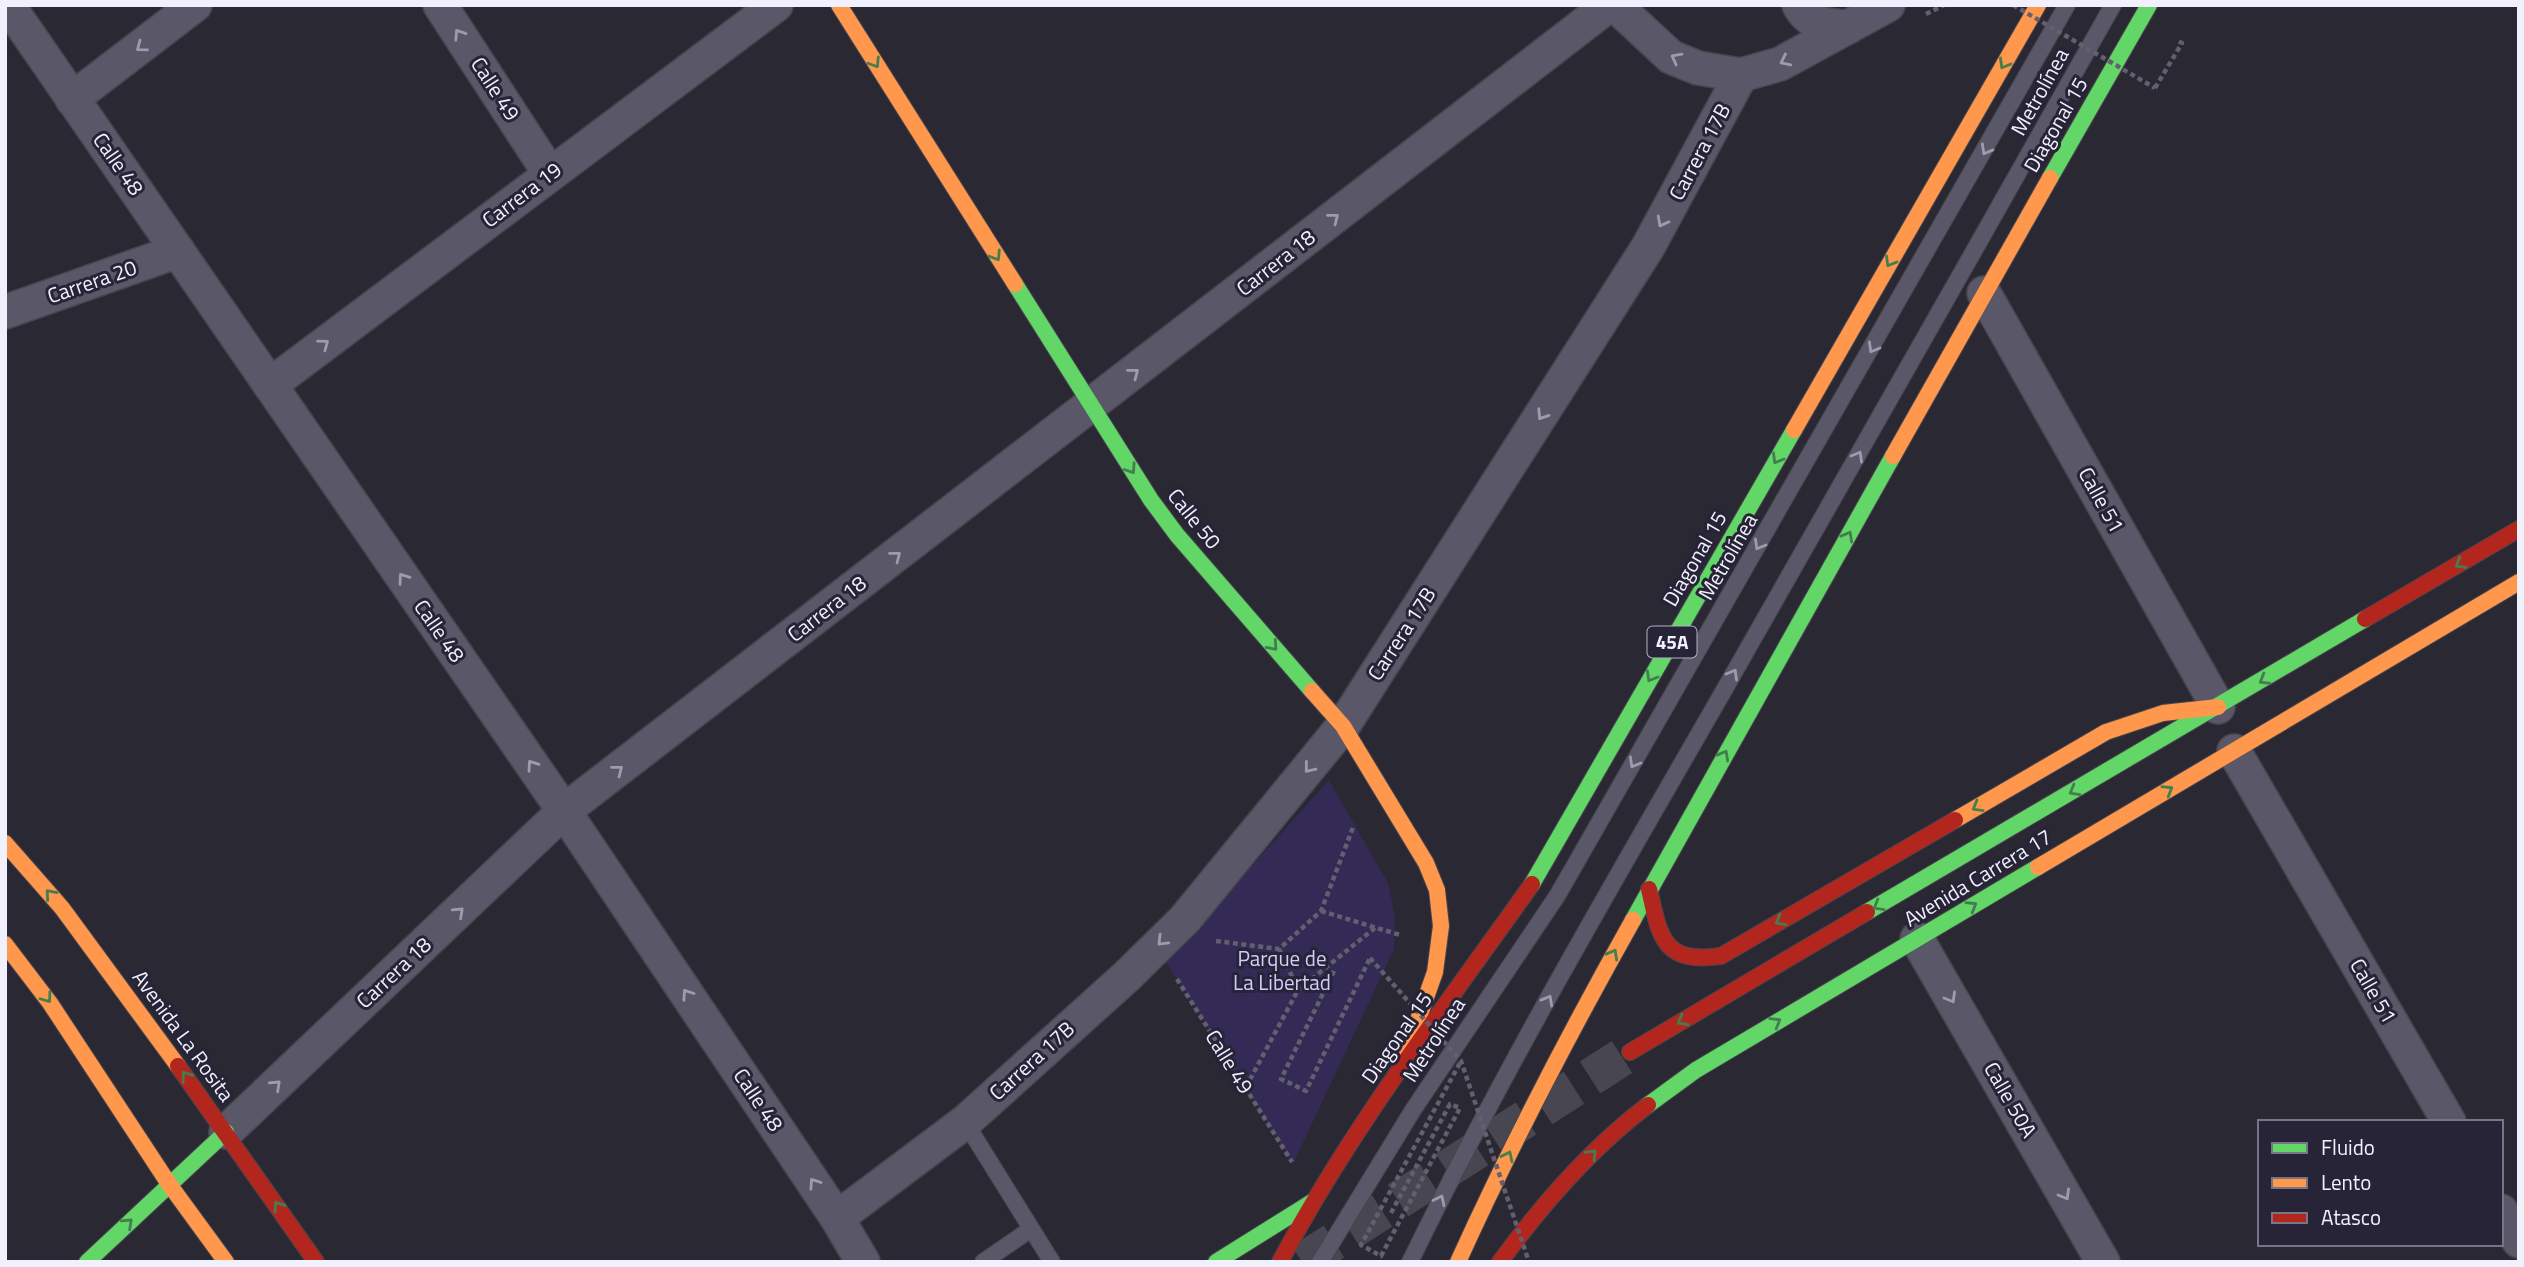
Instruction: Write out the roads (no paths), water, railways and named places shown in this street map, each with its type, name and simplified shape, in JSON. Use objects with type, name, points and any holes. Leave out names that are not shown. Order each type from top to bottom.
[{"type":"main road","name":"Calle 50","points":[[839,5],[1145,490],[1177,535],[1343,726],[1426,863],[1437,890],[1441,926],[1435,972],[1402,1067]]},
{"type":"main road","name":"Diagonal 15","points":[[1280,1262],[1311,1202],[1402,1067],[1536,878],[2038,5]]},
{"type":"main road","name":"Diagonal 15","points":[[1458,1262],[1491,1189],[1566,1039],[1984,293],[2149,5]]},
{"type":"main road","name":"Avenida Carrera 17","points":[[1630,1052],[2519,529]]},
{"type":"main road","name":"Avenida Carrera 17","points":[[1500,1262],[1556,1192],[1603,1143],[1642,1109],[1696,1070],[2519,582]]},
{"type":"main road","points":[[1649,889],[1659,933],[1664,942],[1684,956],[1696,959],[1721,956],[2106,732],[2163,713],[2218,707]]},
{"type":"main road","name":"Avenida La Rosita","points":[[5,843],[62,908],[226,1132],[316,1262]]},
{"type":"main road","points":[[5,944],[50,1003],[169,1184],[226,1262]]},
{"type":"main road","name":"Carrera 18","points":[[87,1262],[226,1132]]},
{"type":"main road","points":[[1216,1262],[1311,1202]]},
{"type":"street","name":"Calle 48","points":[[8,5],[564,811],[838,1219],[863,1262]]},
{"type":"street","points":[[72,99],[195,5]]},
{"type":"street","name":"Calle 49","points":[[440,5],[550,174]]},
{"type":"street","name":"Carrera 19","points":[[270,385],[776,5]]},
{"type":"street","name":"Carrera 18","points":[[226,1132],[564,811],[1609,5]]},
{"type":"street","points":[[1615,5],[1671,57],[1698,68],[1741,75],[1780,64],[1888,5]]},
{"type":"street","points":[[1799,5],[1802,12],[1822,25],[1849,27]]},
{"type":"street","name":"Carrera 17B","points":[[838,1219],[965,1122],[1127,976],[1185,919],[1343,726],[1648,247],[1741,75]]},
{"type":"street","name":"Carrera 20","points":[[5,312],[178,251]]},
{"type":"street","name":"Calle 51","points":[[1984,293],[2218,707]]},
{"type":"street","name":"Calle 51","points":[[2234,751],[2448,1120]]},
{"type":"street","name":"Calle 50A","points":[[1917,939],[2103,1262]]},
{"type":"street","points":[[2503,1214],[2519,1241]]},
{"type":"lane","name":"Metrolínea","points":[[1320,1262],[1413,1110],[1576,863],[2067,5]]},
{"type":"lane","name":"Metrolínea","points":[[1410,1262],[1451,1178],[1593,917],[2113,5]]},
{"type":"lane","points":[[965,1122],[1052,1262]]},
{"type":"lane","points":[[983,1262],[1031,1229]]},
{"type":"tunnel","points":[[1302,1262],[1630,1052]]},
{"type":"park label","name":"Parque de La Libertad","points":[[1282,971]]}]
